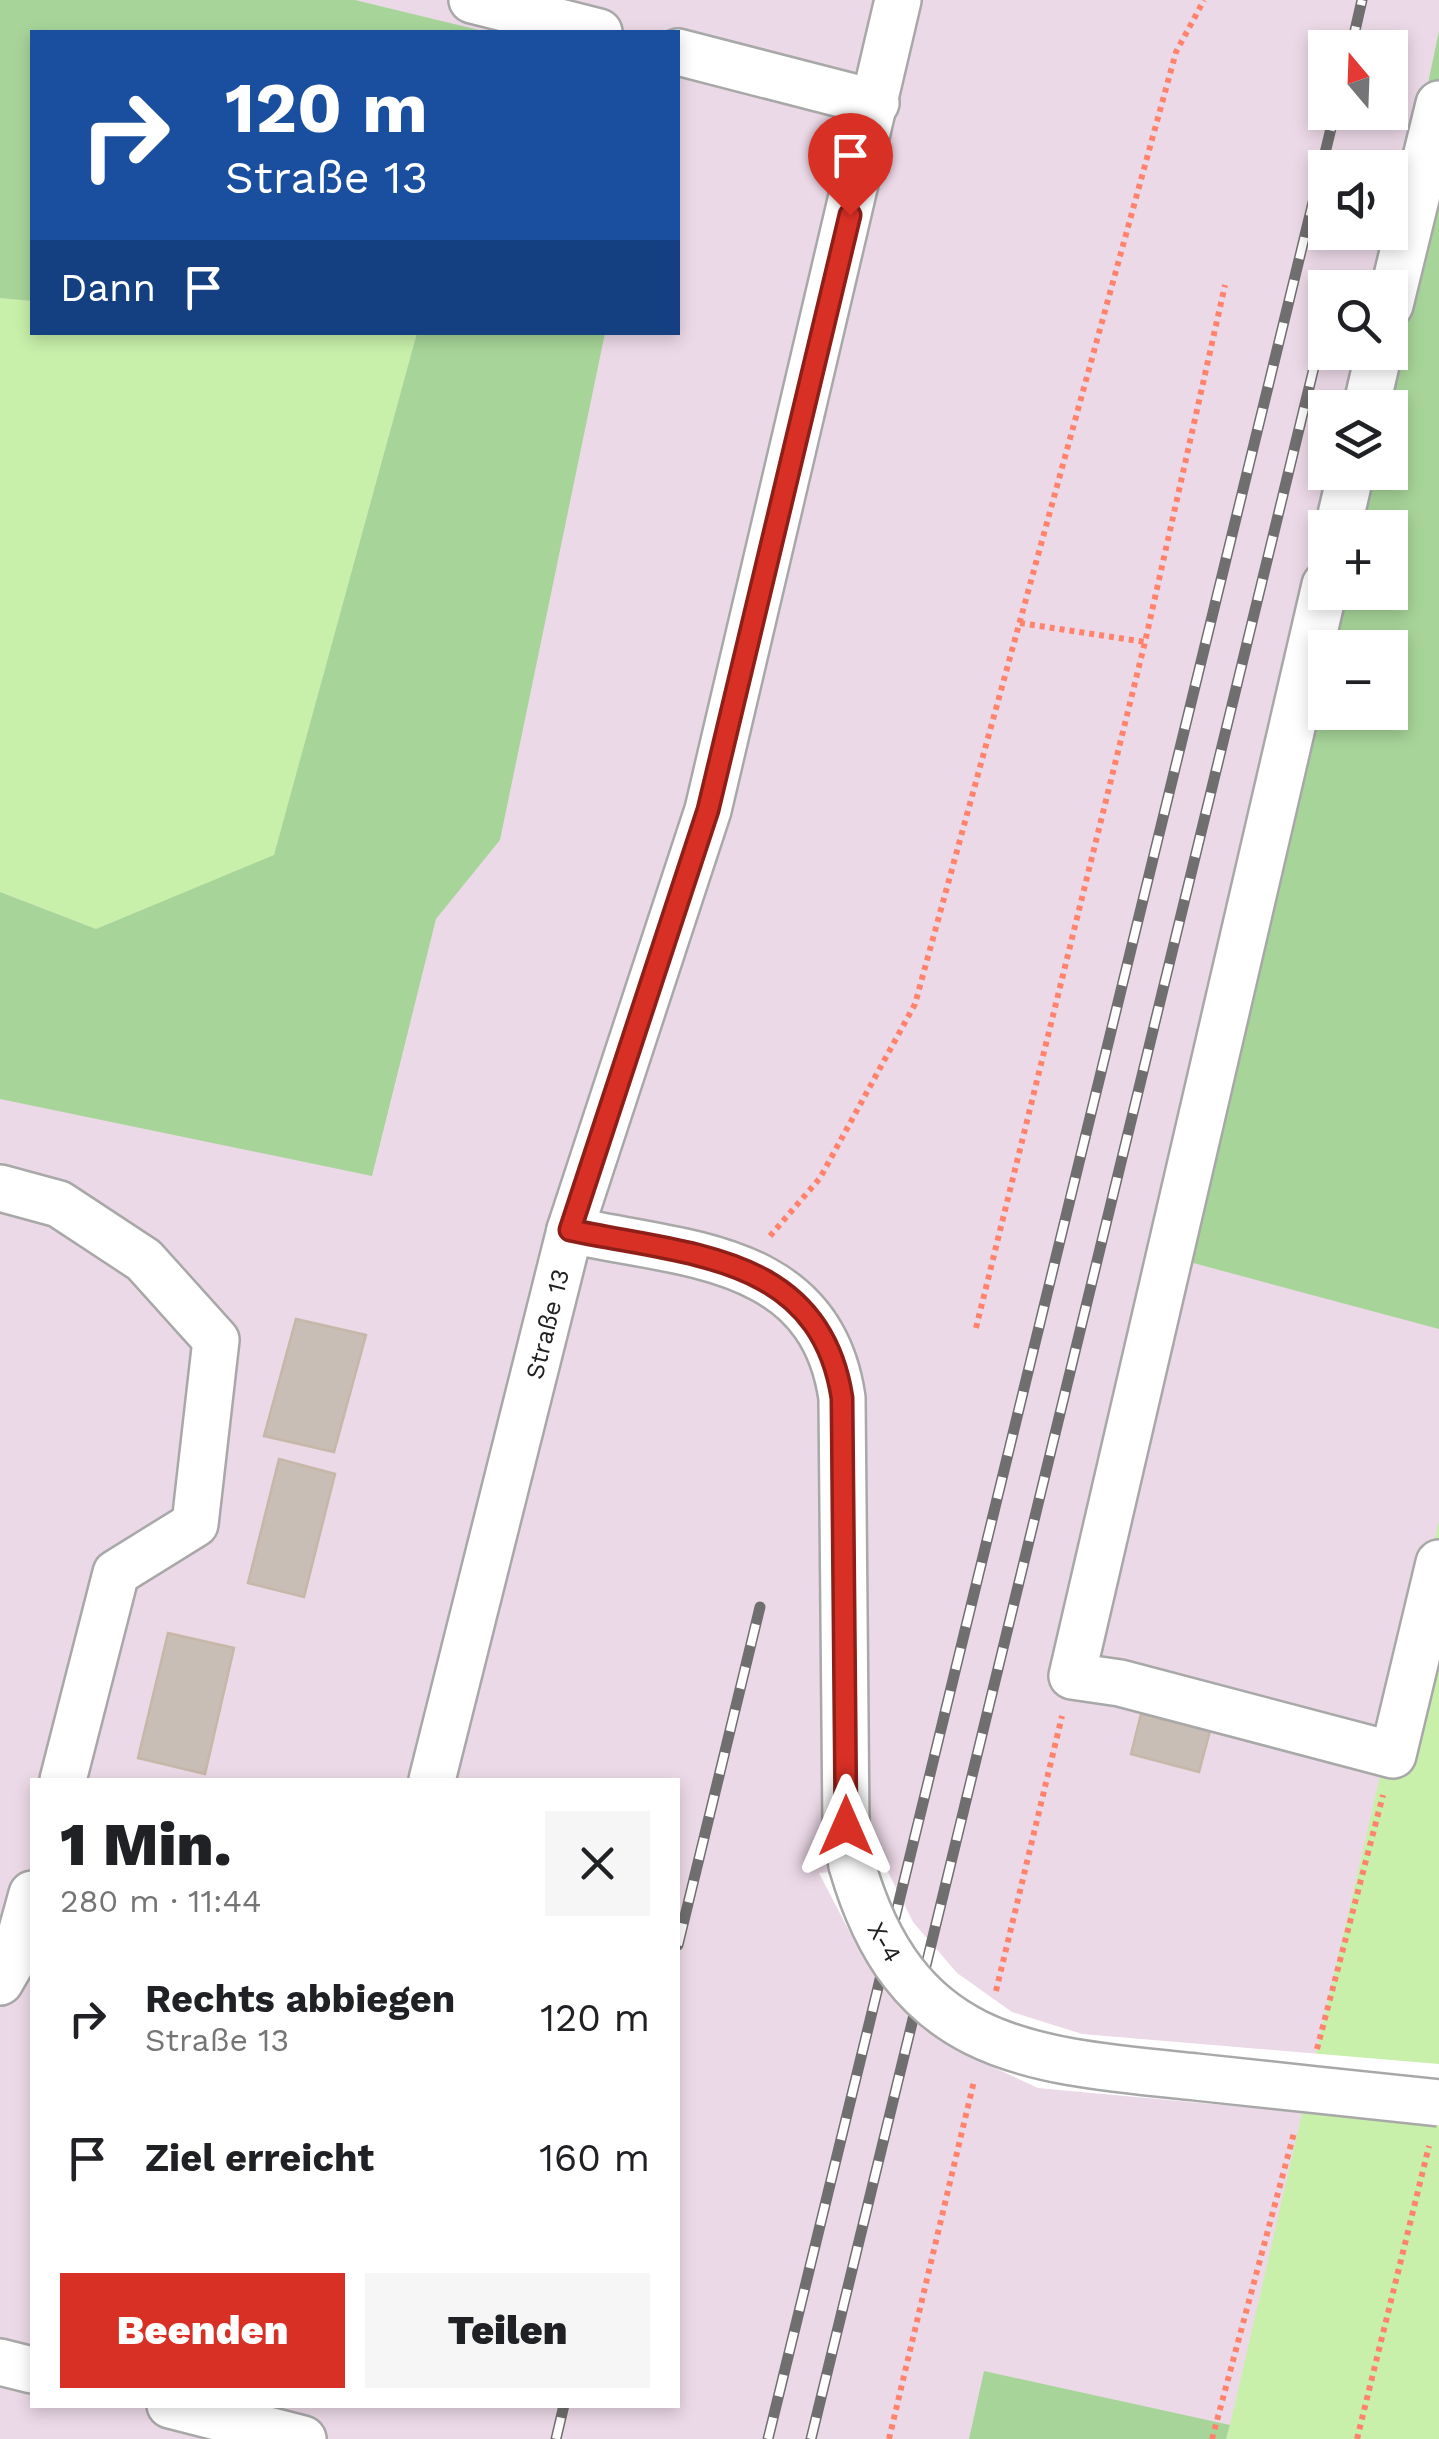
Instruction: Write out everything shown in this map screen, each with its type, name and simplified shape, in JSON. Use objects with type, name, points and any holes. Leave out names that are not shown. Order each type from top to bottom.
[{"type":"street","points":[[472,0],[591,30]]},
{"type":"street","name":"Straße 13","points":[[433,1778],[570,1230],[708,810],[898,0]]},
{"type":"street","points":[[691,56],[876,103]]},
{"type":"street","points":[[1399,270],[1439,104]]},
{"type":"street","points":[[1319,610],[1072,1676],[1120,1683],[1393,1755],[1439,1563]]},
{"type":"street","points":[[0,1188],[59,1204],[144,1260],[216,1340],[195,1524],[116,1574],[65,1778]]},
{"type":"street","name":"X-4","points":[[570,1230],[742,1267],[770,1279],[798,1300],[826,1340],[838,1369],[846,1826],[852,1865],[877,1932],[908,1980],[959,2025],[996,2044],[1075,2065],[1434,2123]]},
{"type":"street","points":[[0,1982],[16,1956],[30,1902]]},
{"type":"street","points":[[0,2362],[30,2370]]},
{"type":"street","points":[[182,2408],[303,2439],[311,2408]]},
{"type":"path","points":[[742,1267],[820,1178],[915,1004],[1176,52],[1204,0]]},
{"type":"path","points":[[976,1328],[1145,642],[1225,286]]},
{"type":"path","points":[[1020,622],[1145,642]]},
{"type":"path","points":[[1357,2439],[1434,2123]]},
{"type":"shaded area","points":[[0,0],[1439,0],[1439,1674],[1254,2439],[0,2439]]},
{"type":"green space","points":[[0,0],[355,0],[479,30],[30,30],[30,301],[0,298]]},
{"type":"green space","points":[[1439,31],[1439,1329],[1182,1260],[1308,671],[1308,730],[1408,730],[1408,630],[1317,630],[1321,610],[1408,610],[1408,510],[1339,510],[1343,490],[1408,490],[1408,390],[1369,390],[1380,370],[1408,370],[1408,270],[1389,270],[1393,250],[1408,250],[1408,178]]},
{"type":"green space","points":[[0,298],[30,301],[30,335],[416,335],[274,856],[96,929],[0,892]]},
{"type":"green space","points":[[416,335],[605,335],[500,840],[436,919],[372,1176],[0,1099],[0,892],[96,929],[274,855]]},
{"type":"green space","points":[[1439,1521],[1439,2439],[1226,2439],[1230,2425]]},
{"type":"green space","points":[[984,2371],[1230,2425],[1226,2439],[969,2439]]},
{"type":"pier","points":[[886,1868],[913,1922],[957,1973],[1012,2012],[1082,2034],[1439,2064],[1439,2125],[1038,2088],[961,2052],[900,2003],[859,1950],[819,1873]]},
{"type":"building","points":[[296,1319],[366,1335],[334,1452],[264,1436]]},
{"type":"building","points":[[279,1459],[335,1474],[304,1597],[248,1583]]},
{"type":"building","points":[[168,1633],[234,1648],[205,1774],[138,1758]]},
{"type":"building","points":[[1141,1714],[1210,1731],[1199,1772],[1131,1754]]},
{"type":"railway","points":[[1355,30],[1362,0]]},
{"type":"railway","points":[[768,2439],[1331,130]]},
{"type":"railway","points":[[811,2439],[1313,370]]},
{"type":"railway","points":[[680,1937],[760,1607]]},
{"type":"railway","points":[[556,2439],[563,2408]]},
{"type":"route","points":[[846,1826],[842,1398],[838,1369],[826,1340],[798,1300],[770,1279],[742,1267],[570,1230],[708,810],[850,215]]}]
